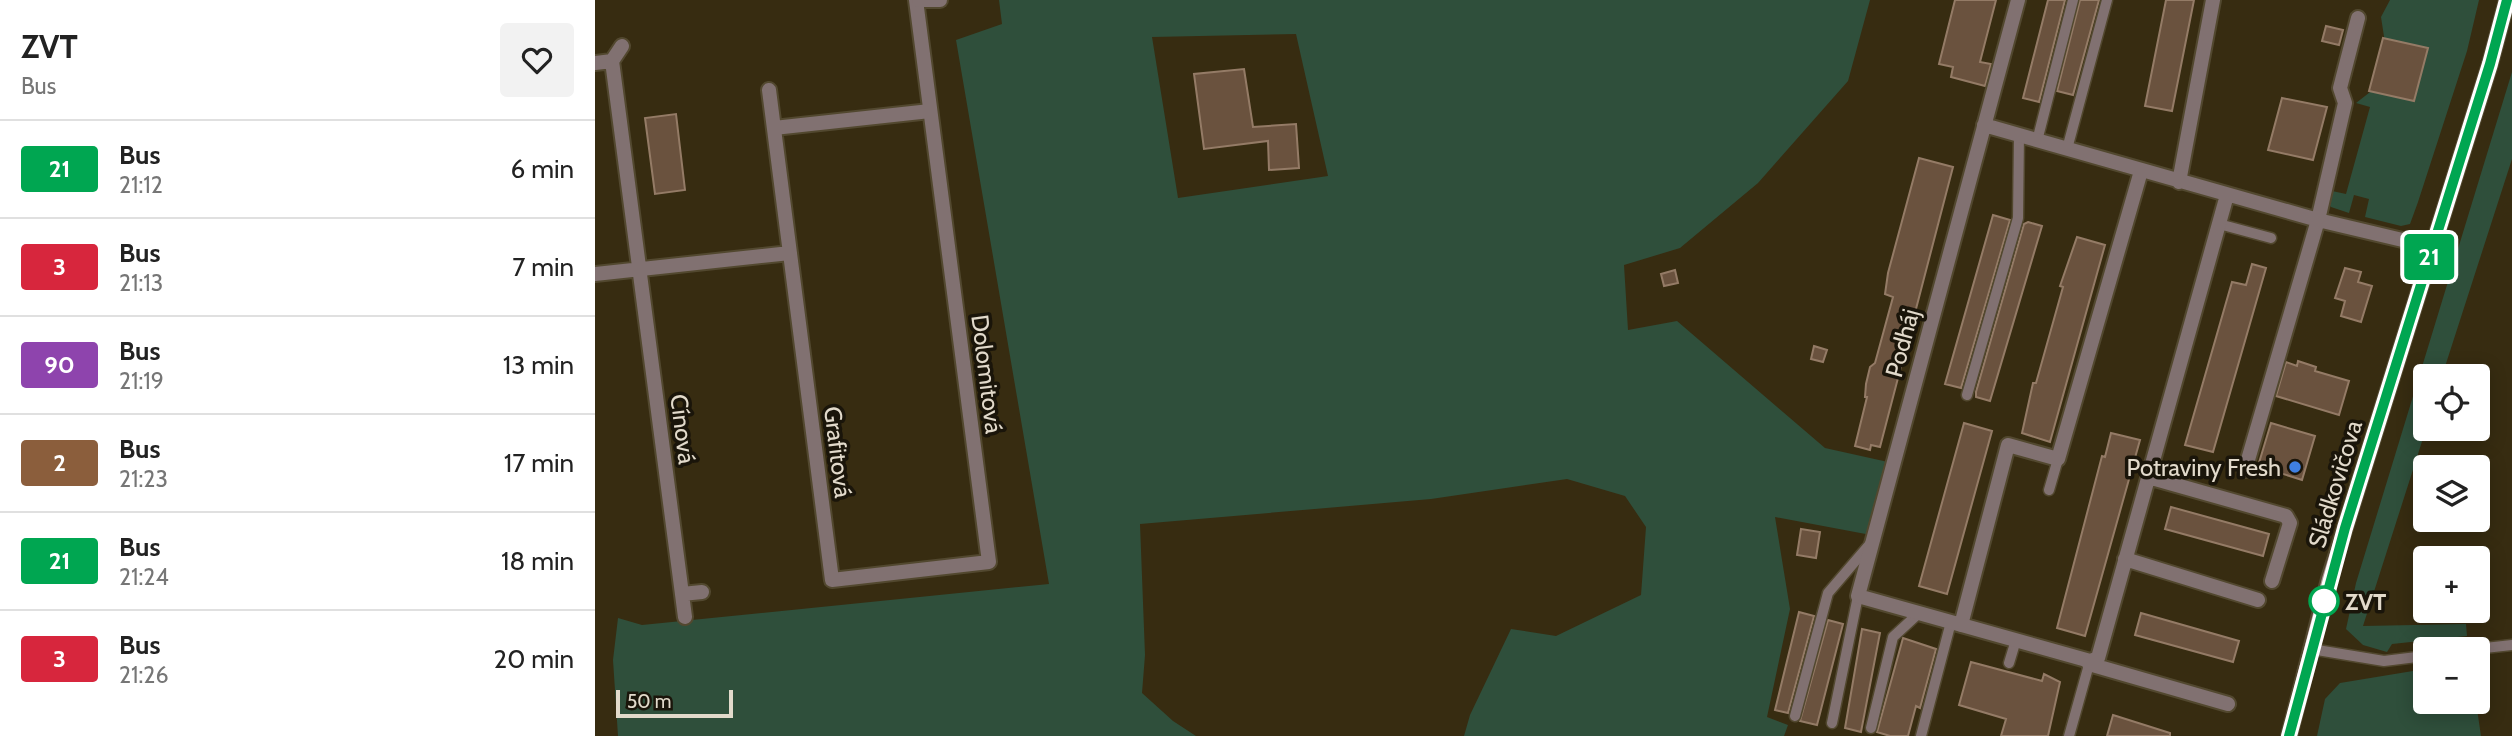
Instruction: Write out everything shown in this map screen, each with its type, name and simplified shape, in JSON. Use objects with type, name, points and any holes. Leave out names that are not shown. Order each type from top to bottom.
[{"type":"main road","name":"Sládkovičova","points":[[2289,736],[2360,477],[2497,40],[2507,0]]},
{"type":"street","points":[[917,0],[940,0]]},
{"type":"street","name":"Dolomitová","points":[[908,572],[989,562],[917,0]]},
{"type":"street","name":"Podháj","points":[[1858,596],[2018,0]]},
{"type":"street","points":[[2179,181],[2213,0]]},
{"type":"street","points":[[2245,470],[2318,220],[2345,103],[2340,88],[2358,18]]},
{"type":"street","points":[[595,63],[612,61],[622,46]]},
{"type":"street","name":"Cínová","points":[[612,61],[685,617]]},
{"type":"street","name":"Grafitová","points":[[769,90],[832,580],[908,572]]},
{"type":"street","points":[[774,128],[930,111]]},
{"type":"street","points":[[1984,125],[2318,220],[2433,247]]},
{"type":"street","points":[[1956,623],[2008,445],[2058,459],[2141,171]]},
{"type":"street","points":[[2089,663],[2098,658],[2227,195]]},
{"type":"street","points":[[595,274],[790,253]]},
{"type":"street","name":"Sládkovičova","points":[[2148,477],[2286,516],[2290,523],[2272,581]]},
{"type":"street","points":[[2125,559],[2258,600]]},
{"type":"street","points":[[682,594],[702,592]]},
{"type":"street","points":[[1858,596],[2228,704]]},
{"type":"lane","points":[[2037,141],[2073,0]]},
{"type":"lane","points":[[2067,149],[2107,0]]},
{"type":"lane","points":[[1967,395],[2018,218],[2019,135]]},
{"type":"lane","points":[[2219,224],[2271,238]]},
{"type":"lane","points":[[2049,490],[2058,459]]},
{"type":"lane","points":[[1795,716],[1828,593],[1873,541]]},
{"type":"lane","points":[[1832,723],[1858,596]]},
{"type":"lane","points":[[1871,728],[1893,637],[1919,613]]},
{"type":"lane","points":[[1921,736],[1956,623]]},
{"type":"lane","points":[[2009,663],[2016,640]]},
{"type":"lane","points":[[2490,647],[2512,645]]},
{"type":"lane","points":[[2311,649],[2384,661],[2413,657]]},
{"type":"lane","points":[[2069,736],[2089,663]]},
{"type":"green space","points":[[999,0],[1870,0],[1848,81],[1758,183],[1680,248],[1624,265],[1628,330],[1677,321],[1825,448],[1888,462],[1871,535],[1775,517],[1790,609],[1767,717],[1788,725],[1784,736],[1464,736],[1470,715],[1511,629],[1556,636],[1641,595],[1646,527],[1625,496],[1567,479],[1431,499],[1140,524],[1145,655],[1142,693],[1173,721],[1196,736],[618,736],[613,660],[618,618],[642,625],[1049,584],[956,40],[1002,24]],"holes":[[[1296,34],[1328,176],[1178,198],[1152,37]]]},
{"type":"green space","points":[[2390,0],[2479,0],[2467,51],[2418,202],[2410,224],[2401,226],[2365,217],[2369,199],[2354,195],[2349,213],[2331,207],[2327,202],[2332,191],[2346,194],[2370,107],[2356,103],[2374,89],[2385,43],[2381,17]]},
{"type":"green space","points":[[2512,72],[2512,159],[2446,364],[2423,364]]},
{"type":"green space","points":[[2413,396],[2413,441],[2422,441],[2418,455],[2413,455],[2413,470],[2363,626],[2466,624],[2467,636],[2413,637],[2413,642],[2392,644],[2387,652],[2363,645],[2346,629],[2356,583]]},
{"type":"green space","points":[[2413,671],[2413,714],[2478,714],[2481,736],[2317,736],[2325,699],[2340,683]]},
{"type":"building","points":[[1955,0],[1996,0],[1980,62],[1991,64],[1985,86],[1951,77],[1953,67],[1939,64]]},
{"type":"building","points":[[2048,0],[2065,0],[2039,102],[2023,98]]},
{"type":"building","points":[[2080,0],[2099,0],[2073,95],[2057,91]]},
{"type":"building","points":[[2166,0],[2194,0],[2172,111],[2145,106]]},
{"type":"building","points":[[2326,26],[2343,30],[2339,45],[2322,41]]},
{"type":"building","points":[[2383,38],[2428,48],[2414,101],[2369,91]]},
{"type":"building","points":[[1244,69],[1253,127],[1296,124],[1299,168],[1269,170],[1268,141],[1204,149],[1194,74]]},
{"type":"building","points":[[2282,98],[2327,107],[2313,160],[2268,150]]},
{"type":"building","points":[[676,114],[685,190],[655,194],[645,118]]},
{"type":"building","points":[[1919,158],[1953,167],[1880,447],[1871,445],[1870,450],[1855,446],[1867,397],[1866,384],[1870,367],[1875,363],[1893,297],[1885,294],[1888,273]]},
{"type":"building","points":[[1993,215],[2010,220],[1961,388],[1945,384]]},
{"type":"building","points":[[2028,222],[2042,226],[1990,401],[1976,397],[1976,392],[2024,224]]},
{"type":"building","points":[[2077,237],[2105,245],[2050,442],[2022,433],[2033,383],[2036,383],[2063,287],[2060,286]]},
{"type":"building","points":[[2252,264],[2266,268],[2213,452],[2185,445],[2232,282],[2246,285]]},
{"type":"building","points":[[2345,268],[2361,272],[2358,282],[2372,286],[2361,322],[2341,316],[2345,301],[2335,298]]},
{"type":"building","points":[[1675,270],[1678,283],[1664,286],[1661,274]]},
{"type":"building","points":[[1814,346],[1827,350],[1823,362],[1811,359]]},
{"type":"building","points":[[2298,361],[2316,367],[2315,371],[2349,381],[2339,415],[2276,396],[2286,362],[2297,366]]},
{"type":"building","points":[[1964,423],[1992,431],[1947,594],[1919,586]]},
{"type":"building","points":[[2271,423],[2315,436],[2302,480],[2258,466]]},
{"type":"building","points":[[2111,433],[2140,440],[2085,636],[2057,628],[2102,456],[2105,457]]},
{"type":"building","points":[[2171,507],[2269,534],[2263,556],[2165,529]]},
{"type":"building","points":[[1801,529],[1820,532],[1816,558],[1797,555]]},
{"type":"building","points":[[1799,612],[1814,616],[1788,713],[1775,710]]},
{"type":"building","points":[[2141,613],[2239,641],[2233,662],[2135,635]]},
{"type":"building","points":[[1828,620],[1843,624],[1817,725],[1800,721]]},
{"type":"building","points":[[1862,629],[1880,633],[1861,732],[1845,728]]},
{"type":"building","points":[[1903,638],[1936,649],[1920,708],[1916,706],[1908,736],[1890,736],[1877,732]]},
{"type":"building","points":[[1971,662],[2042,681],[2044,674],[2060,682],[2048,736],[2001,736],[2006,719],[1959,705]]},
{"type":"building","points":[[2113,715],[2170,733],[2170,736],[2107,736]]},
{"type":"bus line","name":"21","points":[[2289,736],[2329,579],[2490,64],[2507,0]]},
{"type":"place","name":"Potraviny Fresh","points":[[2295,467]]},
{"type":"place","name":"ZVT","points":[[2324,601]]}]
